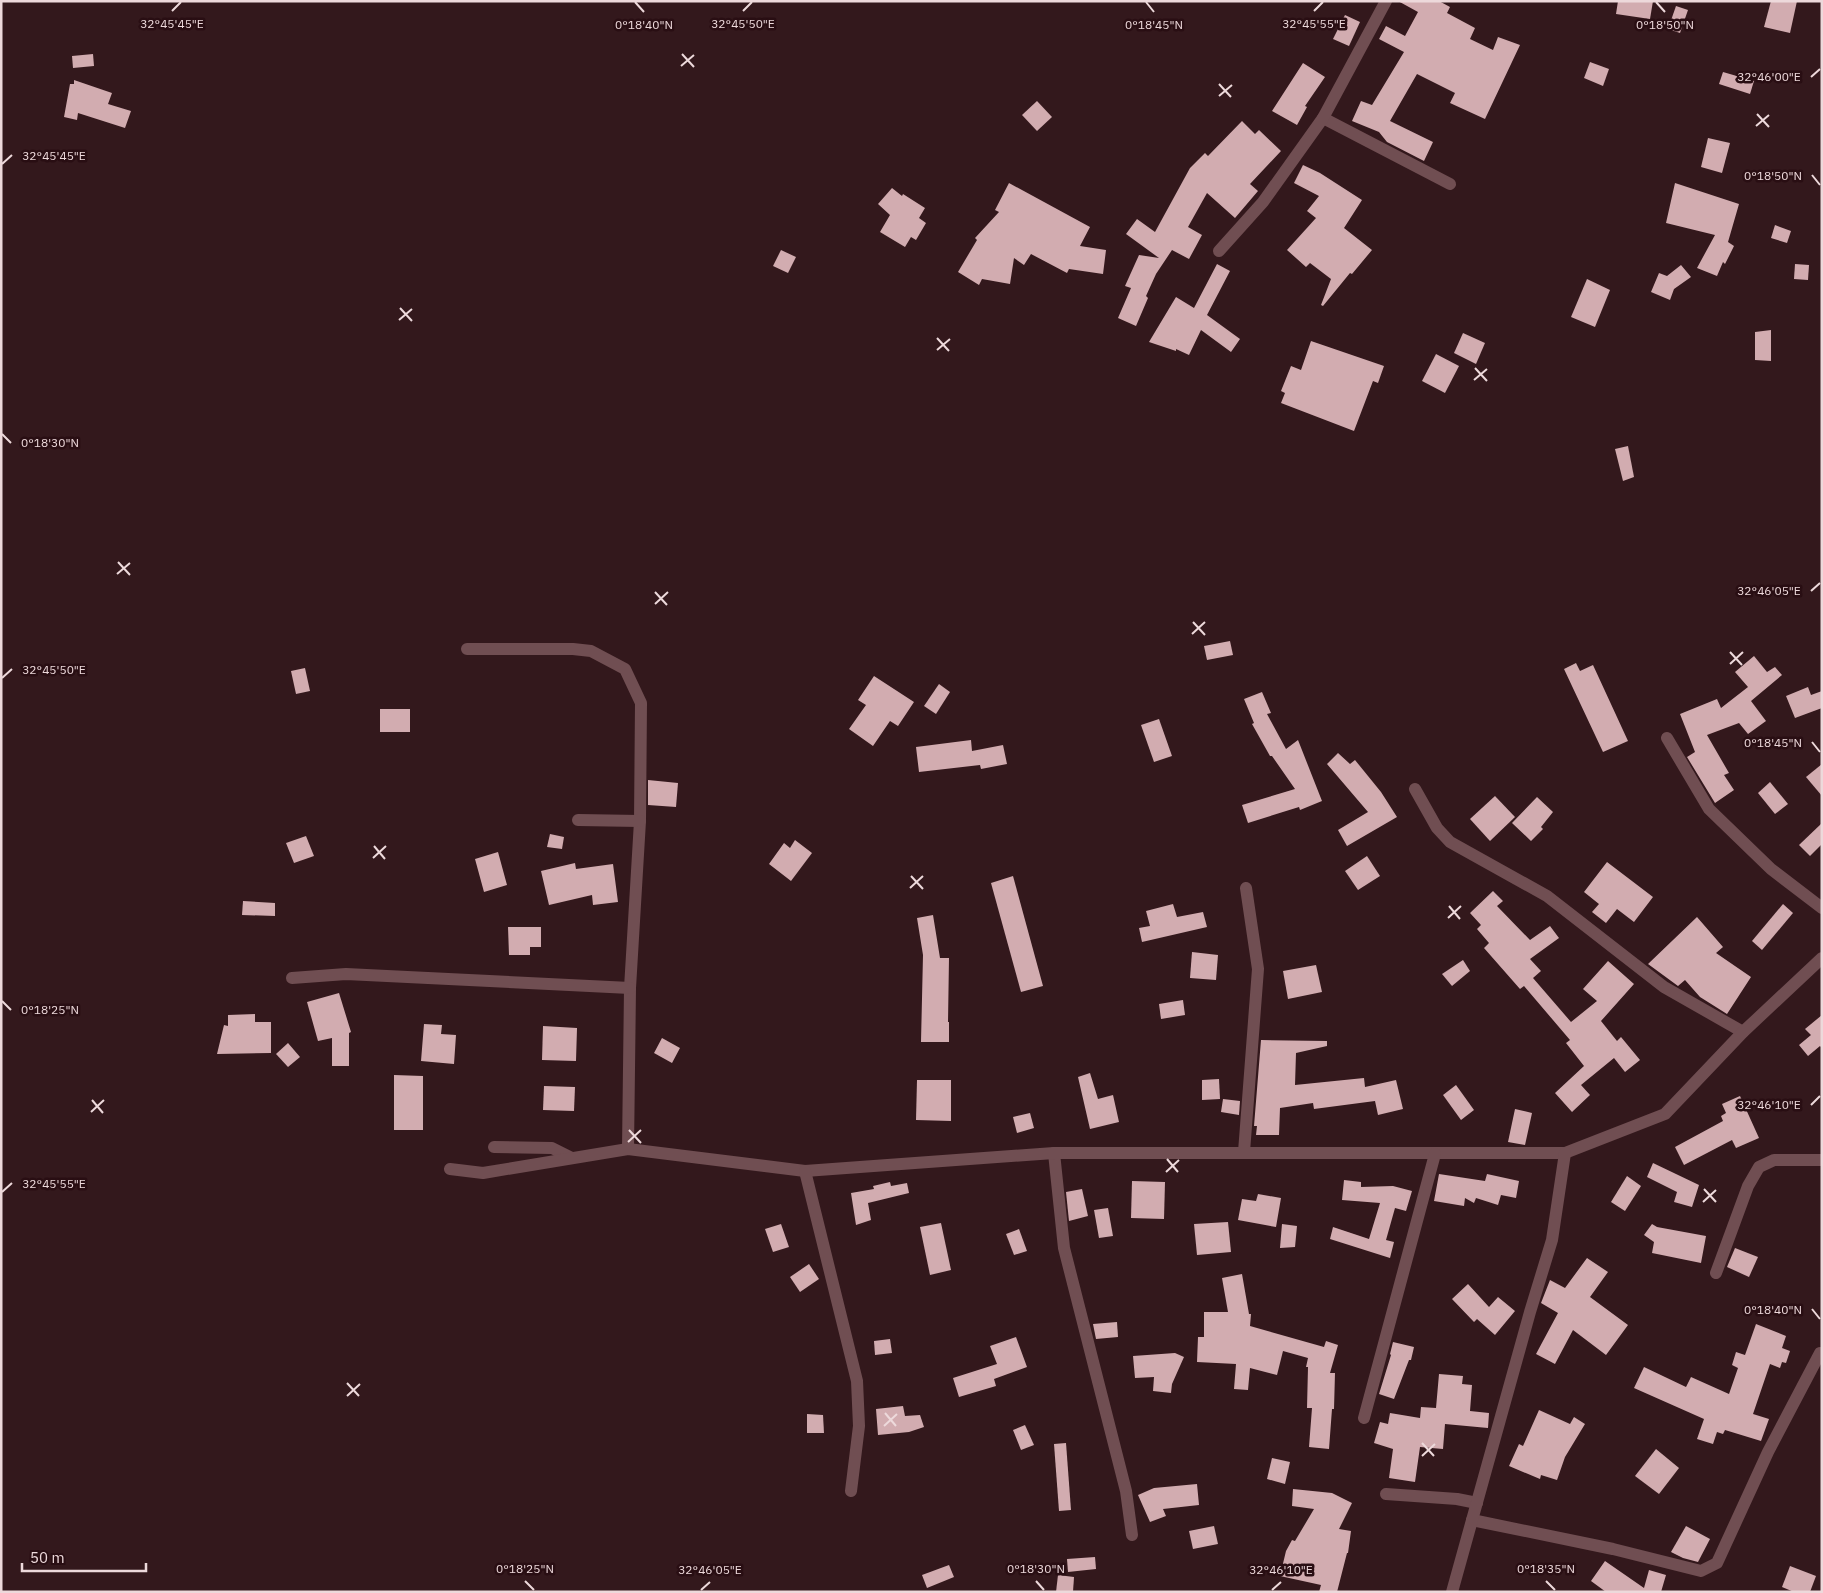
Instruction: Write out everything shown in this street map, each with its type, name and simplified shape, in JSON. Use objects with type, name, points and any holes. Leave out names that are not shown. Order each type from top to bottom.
[{"type":"street","points":[[1219,251],[1264,202],[1323,118],[1386,1]]},
{"type":"street","points":[[1323,118],[1450,184]]},
{"type":"street","points":[[467,649],[573,649],[591,651],[625,669],[642,702],[640,821],[630,988],[628,1149]]},
{"type":"street","points":[[1667,738],[1709,809],[1771,869],[1822,908]]},
{"type":"street","points":[[1415,788],[1437,828],[1450,842],[1547,896],[1664,987],[1743,1032]]},
{"type":"street","points":[[578,820],[640,821]]},
{"type":"street","points":[[1244,1152],[1258,969],[1246,888]]},
{"type":"street","points":[[450,1169],[483,1173],[628,1149],[805,1171],[1054,1153],[1566,1154],[1665,1114],[1743,1032],[1821,959]]},
{"type":"street","points":[[292,978],[346,974],[630,988]]},
{"type":"street","points":[[494,1147],[552,1148],[572,1158]]},
{"type":"street","points":[[1054,1153],[1064,1248],[1126,1491],[1132,1535]]},
{"type":"street","points":[[1364,1418],[1435,1154]]},
{"type":"street","points":[[1452,1592],[1552,1240],[1566,1154]]},
{"type":"street","points":[[1716,1272],[1748,1186],[1759,1167],[1774,1160],[1822,1160]]},
{"type":"street","points":[[805,1171],[857,1381],[859,1426],[851,1491]]},
{"type":"street","points":[[1472,1520],[1613,1549],[1701,1571],[1717,1563],[1768,1452],[1820,1353]]},
{"type":"street","points":[[1386,1494],[1457,1499],[1476,1503]]},
{"type":"building","points":[[1398,1],[1439,1],[1450,7],[1447,13],[1475,28],[1470,39],[1493,50],[1498,37],[1520,45],[1485,119],[1450,103],[1455,93],[1417,74],[1390,121],[1433,142],[1424,161],[1387,142],[1379,132],[1352,121],[1361,101],[1372,105],[1404,52],[1379,39],[1386,26],[1405,36],[1418,12]]},
{"type":"building","points":[[1618,1],[1653,1],[1650,19],[1616,14]]},
{"type":"building","points":[[1771,1],[1797,1],[1790,33],[1764,27]]},
{"type":"building","points":[[1676,6],[1688,10],[1680,33],[1668,29]]},
{"type":"building","points":[[1345,15],[1360,22],[1349,46],[1333,39]]},
{"type":"building","points":[[93,54],[94,66],[73,68],[72,56]]},
{"type":"building","points":[[1590,62],[1609,69],[1603,86],[1584,78]]},
{"type":"building","points":[[1303,63],[1325,77],[1305,106],[1307,107],[1297,125],[1272,111]]},
{"type":"building","points":[[1723,72],[1754,81],[1750,94],[1719,84]]},
{"type":"building","points":[[74,80],[112,93],[108,104],[131,111],[125,128],[78,113],[77,120],[64,117],[70,84],[74,84]]},
{"type":"building","points":[[1037,101],[1052,117],[1037,131],[1022,115]]},
{"type":"building","points":[[1242,121],[1255,134],[1259,130],[1281,151],[1250,184],[1258,191],[1235,218],[1207,193],[1188,227],[1202,235],[1189,259],[1172,250],[1156,274],[1136,326],[1118,318],[1131,288],[1125,286],[1139,255],[1159,258],[1126,234],[1137,219],[1155,232],[1190,168],[1205,153],[1208,156]]},
{"type":"building","points":[[1708,138],[1730,143],[1722,173],[1701,167]]},
{"type":"building","points":[[1303,165],[1320,173],[1362,200],[1344,228],[1372,250],[1323,306],[1321,305],[1331,279],[1310,263],[1306,267],[1287,250],[1316,218],[1307,211],[1319,196],[1294,183]]},
{"type":"building","points":[[1009,183],[1090,227],[1080,246],[1106,250],[1103,274],[1069,269],[1067,273],[1031,254],[1024,265],[1014,258],[1010,284],[982,279],[979,285],[958,272],[977,240],[975,238],[999,212],[995,210]]},
{"type":"building","points":[[1675,183],[1739,204],[1728,242],[1734,246],[1725,264],[1723,262],[1717,276],[1697,268],[1715,235],[1666,223]]},
{"type":"building","points":[[892,188],[902,196],[903,194],[925,208],[919,218],[926,223],[916,240],[911,237],[905,247],[880,232],[890,215],[878,204]]},
{"type":"building","points":[[1775,225],[1791,231],[1787,243],[1771,238]]},
{"type":"building","points":[[781,250],[796,257],[788,273],[773,266]]},
{"type":"building","points":[[1217,264],[1230,271],[1207,315],[1240,339],[1231,352],[1201,330],[1189,355],[1176,349],[1176,351],[1149,342],[1176,297],[1194,308]]},
{"type":"building","points":[[1795,264],[1809,265],[1808,280],[1794,279]]},
{"type":"building","points":[[1681,265],[1691,277],[1674,289],[1670,300],[1651,292],[1659,273],[1667,276]]},
{"type":"building","points":[[1587,279],[1610,290],[1595,327],[1571,317]]},
{"type":"building","points":[[1771,330],[1771,361],[1755,360],[1755,332]]},
{"type":"building","points":[[1463,333],[1485,343],[1476,364],[1454,353]]},
{"type":"building","points":[[1311,341],[1384,366],[1378,383],[1373,381],[1354,431],[1281,403],[1285,393],[1281,391],[1291,366],[1301,370]]},
{"type":"building","points":[[1436,354],[1459,366],[1445,393],[1422,381]]},
{"type":"building","points":[[1628,446],[1634,477],[1623,481],[1615,449]]},
{"type":"building","points":[[1230,641],[1233,655],[1207,660],[1204,646]]},
{"type":"building","points":[[1754,656],[1767,672],[1775,667],[1782,675],[1751,701],[1766,721],[1748,734],[1739,723],[1707,735],[1729,773],[1724,775],[1734,790],[1715,803],[1687,757],[1695,752],[1680,714],[1717,699],[1721,708],[1748,687],[1735,672]]},
{"type":"building","points":[[1576,663],[1580,671],[1593,665],[1628,741],[1603,752],[1564,669]]},
{"type":"building","points":[[305,668],[310,691],[296,694],[291,671]]},
{"type":"building","points":[[874,676],[914,702],[898,726],[890,721],[873,746],[849,729],[866,705],[858,700]]},
{"type":"building","points":[[939,684],[950,692],[936,714],[924,706]]},
{"type":"building","points":[[1808,687],[1811,695],[1822,691],[1822,708],[1795,718],[1786,696]]},
{"type":"building","points":[[1262,692],[1271,713],[1267,714],[1286,749],[1298,740],[1322,801],[1300,810],[1299,807],[1248,823],[1242,805],[1295,789],[1272,756],[1270,756],[1252,724],[1254,723],[1244,699]]},
{"type":"building","points":[[380,709],[410,709],[410,732],[380,732]]},
{"type":"building","points":[[1159,719],[1172,756],[1154,762],[1141,725]]},
{"type":"building","points":[[971,740],[972,751],[1003,745],[1007,764],[981,769],[980,765],[919,772],[916,747]]},
{"type":"building","points":[[1338,753],[1350,764],[1355,760],[1381,792],[1397,817],[1347,846],[1338,830],[1368,812],[1327,764]]},
{"type":"building","points":[[1822,764],[1822,796],[1806,777]]},
{"type":"building","points":[[648,780],[678,783],[676,807],[648,805]]},
{"type":"building","points":[[1770,782],[1788,804],[1775,814],[1758,793]]},
{"type":"building","points":[[1495,796],[1515,817],[1490,841],[1470,819]]},
{"type":"building","points":[[1537,797],[1553,812],[1541,827],[1543,829],[1531,841],[1512,823]]},
{"type":"building","points":[[1822,823],[1822,844],[1810,856],[1799,845]]},
{"type":"building","points":[[550,834],[564,837],[562,849],[547,847]]},
{"type":"building","points":[[306,836],[314,856],[294,863],[286,843]]},
{"type":"building","points":[[795,840],[812,853],[791,881],[769,864],[784,843],[790,848]]},
{"type":"building","points":[[498,852],[507,885],[484,892],[475,859]]},
{"type":"building","points":[[1367,856],[1380,876],[1358,890],[1345,871]]},
{"type":"building","points":[[1607,862],[1653,897],[1634,922],[1617,909],[1606,923],[1592,912],[1599,904],[1584,892]]},
{"type":"building","points":[[575,863],[576,869],[613,864],[618,902],[593,905],[592,895],[549,905],[541,871]]},
{"type":"building","points":[[1013,876],[1043,986],[1021,992],[991,883]]},
{"type":"building","points":[[1493,891],[1503,901],[1497,906],[1530,940],[1550,926],[1559,938],[1530,959],[1541,971],[1533,978],[1571,1022],[1597,1001],[1583,989],[1608,961],[1634,984],[1601,1021],[1617,1041],[1621,1037],[1640,1060],[1625,1072],[1614,1058],[1581,1085],[1590,1095],[1572,1112],[1555,1093],[1584,1066],[1566,1043],[1570,1040],[1524,986],[1520,989],[1484,948],[1489,943],[1477,929],[1481,925],[1470,913]]},
{"type":"building","points":[[243,901],[275,903],[275,916],[242,915]]},
{"type":"building","points":[[1173,904],[1177,917],[1203,912],[1207,927],[1142,942],[1139,928],[1150,926],[1146,911]]},
{"type":"building","points":[[1783,904],[1793,913],[1762,950],[1752,941]]},
{"type":"building","points":[[933,915],[940,958],[949,958],[949,1042],[921,1042],[923,955],[917,918]]},
{"type":"building","points":[[1697,917],[1723,947],[1716,953],[1751,977],[1727,1014],[1700,997],[1685,980],[1678,986],[1648,964]]},
{"type":"building","points":[[508,927],[541,927],[541,947],[530,947],[530,955],[509,955]]},
{"type":"building","points":[[1192,952],[1218,955],[1216,980],[1190,978]]},
{"type":"building","points":[[1463,960],[1470,971],[1452,986],[1442,974]]},
{"type":"building","points":[[1316,965],[1322,992],[1288,999],[1283,971]]},
{"type":"building","points":[[339,993],[351,1032],[349,1033],[349,1066],[332,1066],[332,1038],[318,1041],[307,1002]]},
{"type":"building","points":[[1183,1000],[1185,1015],[1161,1019],[1159,1004]]},
{"type":"building","points":[[255,1014],[255,1022],[271,1022],[271,1053],[217,1054],[224,1025],[228,1026],[228,1015]]},
{"type":"building","points":[[1822,1015],[1822,1048],[1820,1046],[1808,1056],[1799,1045],[1811,1035],[1805,1029]]},
{"type":"building","points":[[424,1024],[442,1025],[441,1034],[456,1035],[454,1064],[421,1061]]},
{"type":"building","points":[[543,1026],[577,1028],[576,1061],[542,1060]]},
{"type":"building","points":[[662,1038],[680,1048],[672,1063],[654,1053]]},
{"type":"building","points":[[1261,1040],[1327,1041],[1327,1046],[1296,1053],[1295,1085],[1364,1078],[1365,1087],[1396,1080],[1403,1109],[1378,1115],[1375,1101],[1314,1109],[1313,1103],[1280,1108],[1279,1135],[1256,1135],[1257,1126],[1254,1126]]},
{"type":"building","points":[[288,1043],[300,1057],[288,1067],[276,1054]]},
{"type":"building","points":[[1090,1073],[1098,1099],[1113,1095],[1119,1122],[1090,1129],[1078,1077]]},
{"type":"building","points":[[394,1075],[423,1076],[423,1130],[394,1130]]},
{"type":"building","points":[[1219,1079],[1220,1099],[1202,1100],[1202,1080]]},
{"type":"building","points":[[917,1080],[951,1080],[951,1121],[916,1120]]},
{"type":"building","points":[[1456,1085],[1474,1110],[1461,1120],[1443,1095]]},
{"type":"building","points":[[544,1086],[575,1087],[574,1111],[543,1110]]},
{"type":"building","points":[[1740,1096],[1759,1138],[1736,1148],[1732,1140],[1684,1165],[1675,1147],[1723,1121],[1721,1116],[1726,1113],[1722,1104]]},
{"type":"building","points":[[1223,1099],[1240,1101],[1239,1115],[1221,1112]]},
{"type":"building","points":[[1515,1109],[1532,1113],[1525,1145],[1508,1142]]},
{"type":"building","points":[[1030,1113],[1034,1128],[1017,1133],[1013,1117]]},
{"type":"building","points":[[1653,1163],[1699,1185],[1692,1207],[1674,1202],[1677,1192],[1647,1177]]},
{"type":"building","points":[[1439,1174],[1485,1181],[1487,1174],[1519,1181],[1516,1198],[1501,1195],[1498,1205],[1476,1198],[1474,1203],[1465,1198],[1464,1206],[1434,1201]]},
{"type":"building","points":[[1627,1176],[1641,1186],[1625,1211],[1611,1202]]},
{"type":"building","points":[[1344,1180],[1361,1182],[1361,1187],[1393,1186],[1412,1191],[1406,1211],[1395,1208],[1386,1240],[1394,1242],[1390,1258],[1330,1239],[1333,1227],[1369,1239],[1380,1203],[1342,1200]]},
{"type":"building","points":[[1132,1181],[1165,1182],[1164,1219],[1131,1218]]},
{"type":"building","points":[[890,1182],[891,1186],[907,1183],[909,1193],[868,1203],[871,1220],[856,1225],[851,1193],[874,1189],[873,1186]]},
{"type":"building","points":[[1082,1189],[1088,1216],[1069,1221],[1066,1192]]},
{"type":"building","points":[[1258,1194],[1281,1198],[1276,1227],[1238,1220],[1242,1199],[1256,1201]]},
{"type":"building","points":[[1108,1208],[1113,1236],[1099,1238],[1094,1210]]},
{"type":"building","points":[[1228,1222],[1231,1252],[1197,1255],[1194,1224]]},
{"type":"building","points":[[941,1223],[951,1270],[930,1275],[920,1227]]},
{"type":"building","points":[[781,1224],[789,1247],[773,1252],[765,1229]]},
{"type":"building","points":[[1282,1224],[1297,1226],[1295,1247],[1280,1248]]},
{"type":"building","points":[[1652,1224],[1657,1227],[1706,1236],[1701,1263],[1652,1253],[1654,1242],[1644,1235]]},
{"type":"building","points":[[1019,1229],[1027,1251],[1014,1255],[1006,1234]]},
{"type":"building","points":[[1735,1248],[1758,1257],[1749,1277],[1727,1267]]},
{"type":"building","points":[[1587,1258],[1608,1272],[1590,1297],[1628,1325],[1606,1355],[1573,1330],[1555,1364],[1536,1354],[1558,1313],[1541,1303],[1550,1280],[1565,1288]]},
{"type":"building","points":[[809,1264],[819,1279],[800,1292],[790,1277]]},
{"type":"building","points":[[1242,1274],[1249,1314],[1251,1314],[1250,1326],[1324,1347],[1326,1341],[1338,1345],[1330,1373],[1335,1373],[1334,1409],[1332,1409],[1329,1449],[1309,1447],[1312,1408],[1307,1408],[1308,1367],[1306,1367],[1308,1358],[1283,1351],[1277,1375],[1250,1368],[1248,1390],[1234,1389],[1236,1364],[1197,1362],[1198,1337],[1204,1337],[1204,1312],[1228,1312],[1222,1278]]},
{"type":"building","points":[[1468,1284],[1489,1307],[1498,1297],[1515,1311],[1495,1335],[1477,1319],[1474,1322],[1452,1299]]},
{"type":"building","points":[[1117,1322],[1118,1337],[1096,1339],[1093,1324]]},
{"type":"building","points":[[1756,1324],[1786,1336],[1782,1348],[1790,1351],[1786,1363],[1782,1362],[1780,1368],[1770,1364],[1753,1414],[1769,1419],[1761,1441],[1725,1430],[1723,1434],[1717,1432],[1713,1444],[1697,1439],[1704,1419],[1634,1388],[1644,1367],[1686,1387],[1691,1377],[1729,1394],[1738,1368],[1732,1365],[1736,1352],[1745,1355]]},
{"type":"building","points":[[1016,1337],[1027,1367],[994,1379],[996,1386],[959,1397],[953,1378],[997,1364],[990,1346]]},
{"type":"building","points":[[890,1339],[892,1353],[875,1355],[874,1341]]},
{"type":"building","points":[[1393,1342],[1414,1347],[1411,1360],[1409,1360],[1394,1399],[1379,1394]]},
{"type":"building","points":[[1175,1353],[1184,1357],[1172,1384],[1171,1393],[1153,1391],[1154,1377],[1135,1378],[1133,1356]]},
{"type":"building","points":[[1439,1374],[1463,1376],[1462,1384],[1472,1385],[1470,1411],[1489,1413],[1488,1428],[1445,1424],[1443,1449],[1420,1447],[1415,1482],[1389,1478],[1393,1449],[1374,1443],[1380,1422],[1388,1424],[1390,1413],[1420,1418],[1421,1407],[1436,1408]]},
{"type":"building","points":[[903,1406],[905,1416],[920,1415],[924,1427],[909,1432],[878,1435],[876,1409]]},
{"type":"building","points":[[1539,1410],[1570,1424],[1574,1417],[1585,1424],[1565,1457],[1557,1480],[1541,1475],[1540,1479],[1509,1466],[1519,1444],[1523,1446]]},
{"type":"building","points":[[807,1414],[823,1415],[824,1433],[807,1433]]},
{"type":"building","points":[[1025,1425],[1034,1445],[1021,1450],[1013,1430]]},
{"type":"building","points":[[1066,1443],[1071,1510],[1059,1511],[1054,1444]]},
{"type":"building","points":[[1656,1449],[1679,1468],[1659,1494],[1635,1476]]},
{"type":"building","points":[[1272,1458],[1290,1462],[1285,1484],[1267,1479]]},
{"type":"building","points":[[1197,1484],[1199,1505],[1163,1509],[1166,1516],[1150,1522],[1138,1495],[1154,1488]]},
{"type":"building","points":[[1293,1489],[1332,1493],[1352,1503],[1339,1529],[1351,1531],[1348,1553],[1337,1592],[1319,1592],[1321,1585],[1280,1576],[1286,1551],[1292,1540],[1295,1541],[1314,1509],[1292,1506]]},
{"type":"building","points":[[1214,1526],[1218,1544],[1193,1549],[1189,1531]]},
{"type":"building","points":[[1686,1526],[1710,1539],[1698,1562],[1671,1552]]},
{"type":"building","points":[[1095,1557],[1096,1569],[1068,1572],[1067,1559]]},
{"type":"building","points":[[1605,1561],[1644,1588],[1649,1570],[1666,1575],[1661,1592],[1606,1592],[1591,1581]]},
{"type":"building","points":[[949,1565],[954,1577],[927,1588],[922,1575]]},
{"type":"building","points":[[1790,1566],[1816,1576],[1810,1592],[1794,1592],[1782,1587]]},
{"type":"building","points":[[1058,1575],[1074,1577],[1073,1592],[1056,1592]]}]
